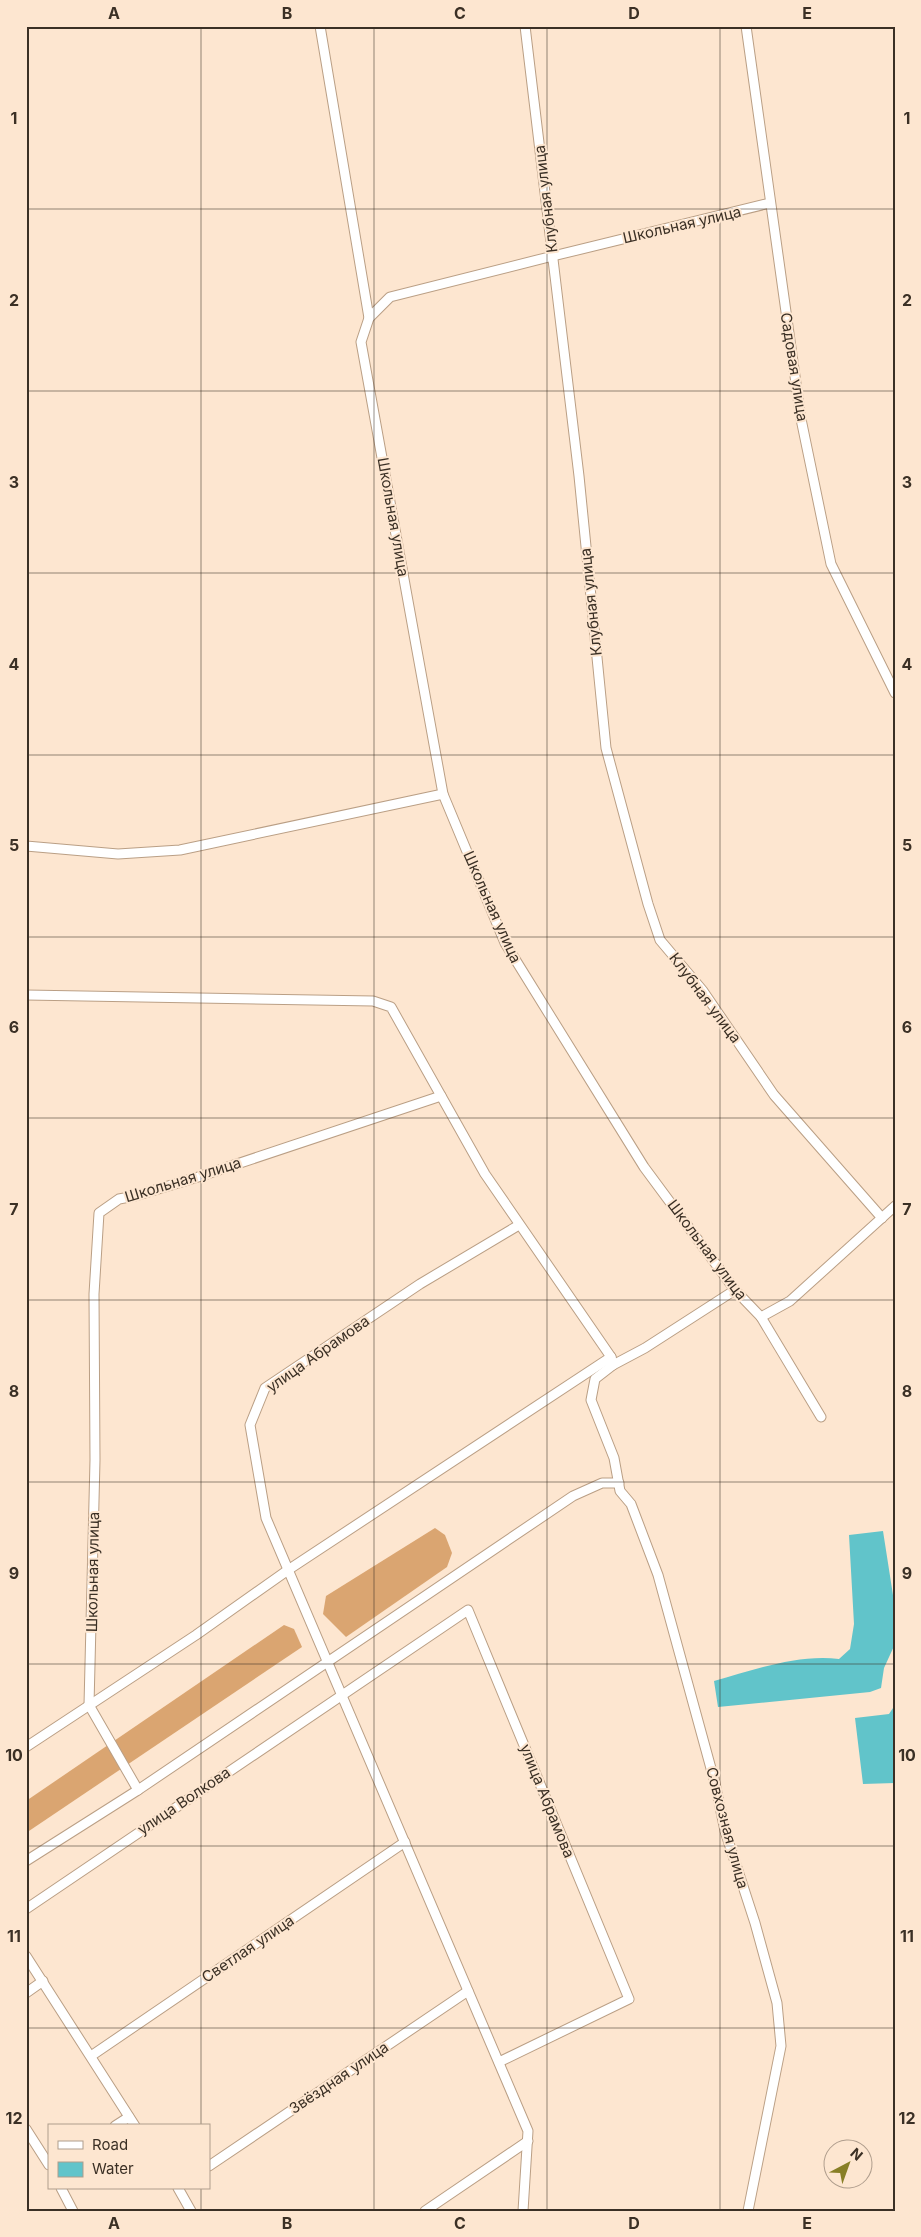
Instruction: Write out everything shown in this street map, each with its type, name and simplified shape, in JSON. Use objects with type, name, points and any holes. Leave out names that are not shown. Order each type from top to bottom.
[{"type":"street","name":"Школьная улица","points":[[320,26],[369,318],[361,342],[443,794],[505,943],[529,984],[644,1167],[735,1290],[761,1317],[820,1418]]},
{"type":"street","name":"Клубная улица","points":[[525,26],[579,476],[606,748],[648,904],[660,940],[703,991],[774,1095],[882,1218]]},
{"type":"street","name":"Садовая улица","points":[[746,26],[802,419],[831,564],[895,693]]},
{"type":"street","name":"Школьная улица","points":[[369,318],[390,298],[553,256],[770,204]]},
{"type":"street","points":[[26,846],[118,854],[180,850],[443,794]]},
{"type":"street","points":[[26,995],[373,1000],[391,1008],[485,1174],[612,1361]]},
{"type":"street","name":"Школьная улица","points":[[89,1705],[95,1460],[94,1294],[99,1213],[119,1199],[136,1196],[198,1177],[441,1096]]},
{"type":"street","points":[[761,1317],[790,1301],[895,1206]]},
{"type":"street","name":"улица Абрамова","points":[[519,1225],[420,1284],[265,1388],[250,1425],[266,1518],[528,2131],[523,2211]]},
{"type":"street","points":[[26,1747],[196,1635],[288,1570],[612,1361],[645,1348],[735,1290]]},
{"type":"street","name":"Совхозная улица","points":[[612,1361],[595,1379],[591,1400],[614,1458],[620,1490],[631,1504],[658,1575],[716,1783],[725,1831],[755,1923],[777,2003],[781,2046],[748,2211]]},
{"type":"street","points":[[26,1861],[138,1790],[573,1496],[602,1483],[619,1483]]},
{"type":"street","name":"улица Абрамова","points":[[341,1694],[468,1610],[629,1999],[499,2062]]},
{"type":"street","name":"улица Волкова","points":[[26,1909],[341,1694]]},
{"type":"street","points":[[89,1705],[138,1790]]},
{"type":"street","name":"Светлая улица","points":[[91,2056],[405,1842]]},
{"type":"street","points":[[26,1956],[44,1981],[134,2124]]},
{"type":"street","points":[[26,1993],[44,1981]]},
{"type":"street","name":"Звёздная улица","points":[[210,2165],[468,1991]]},
{"type":"street","points":[[118,2124],[129,2116]]},
{"type":"street","points":[[26,2130],[48,2163]]},
{"type":"street","points":[[425,2211],[528,2141]]},
{"type":"street","points":[[62,2190],[72,2211]]},
{"type":"street","points":[[179,2190],[191,2211]]},
{"type":"shaded area","points":[[435,1528],[445,1535],[452,1553],[447,1567],[346,1637],[323,1614],[326,1596]]},
{"type":"shaded area","points":[[284,1625],[294,1629],[302,1647],[26,1833],[26,1801]]},
{"type":"water","points":[[883,1531],[895,1608],[895,1644],[884,1668],[881,1688],[870,1692],[718,1707],[714,1681],[792,1661],[823,1658],[839,1659],[850,1649],[854,1624],[849,1535]]},
{"type":"water","points":[[895,1705],[895,1783],[863,1784],[855,1718],[889,1714]]}]
